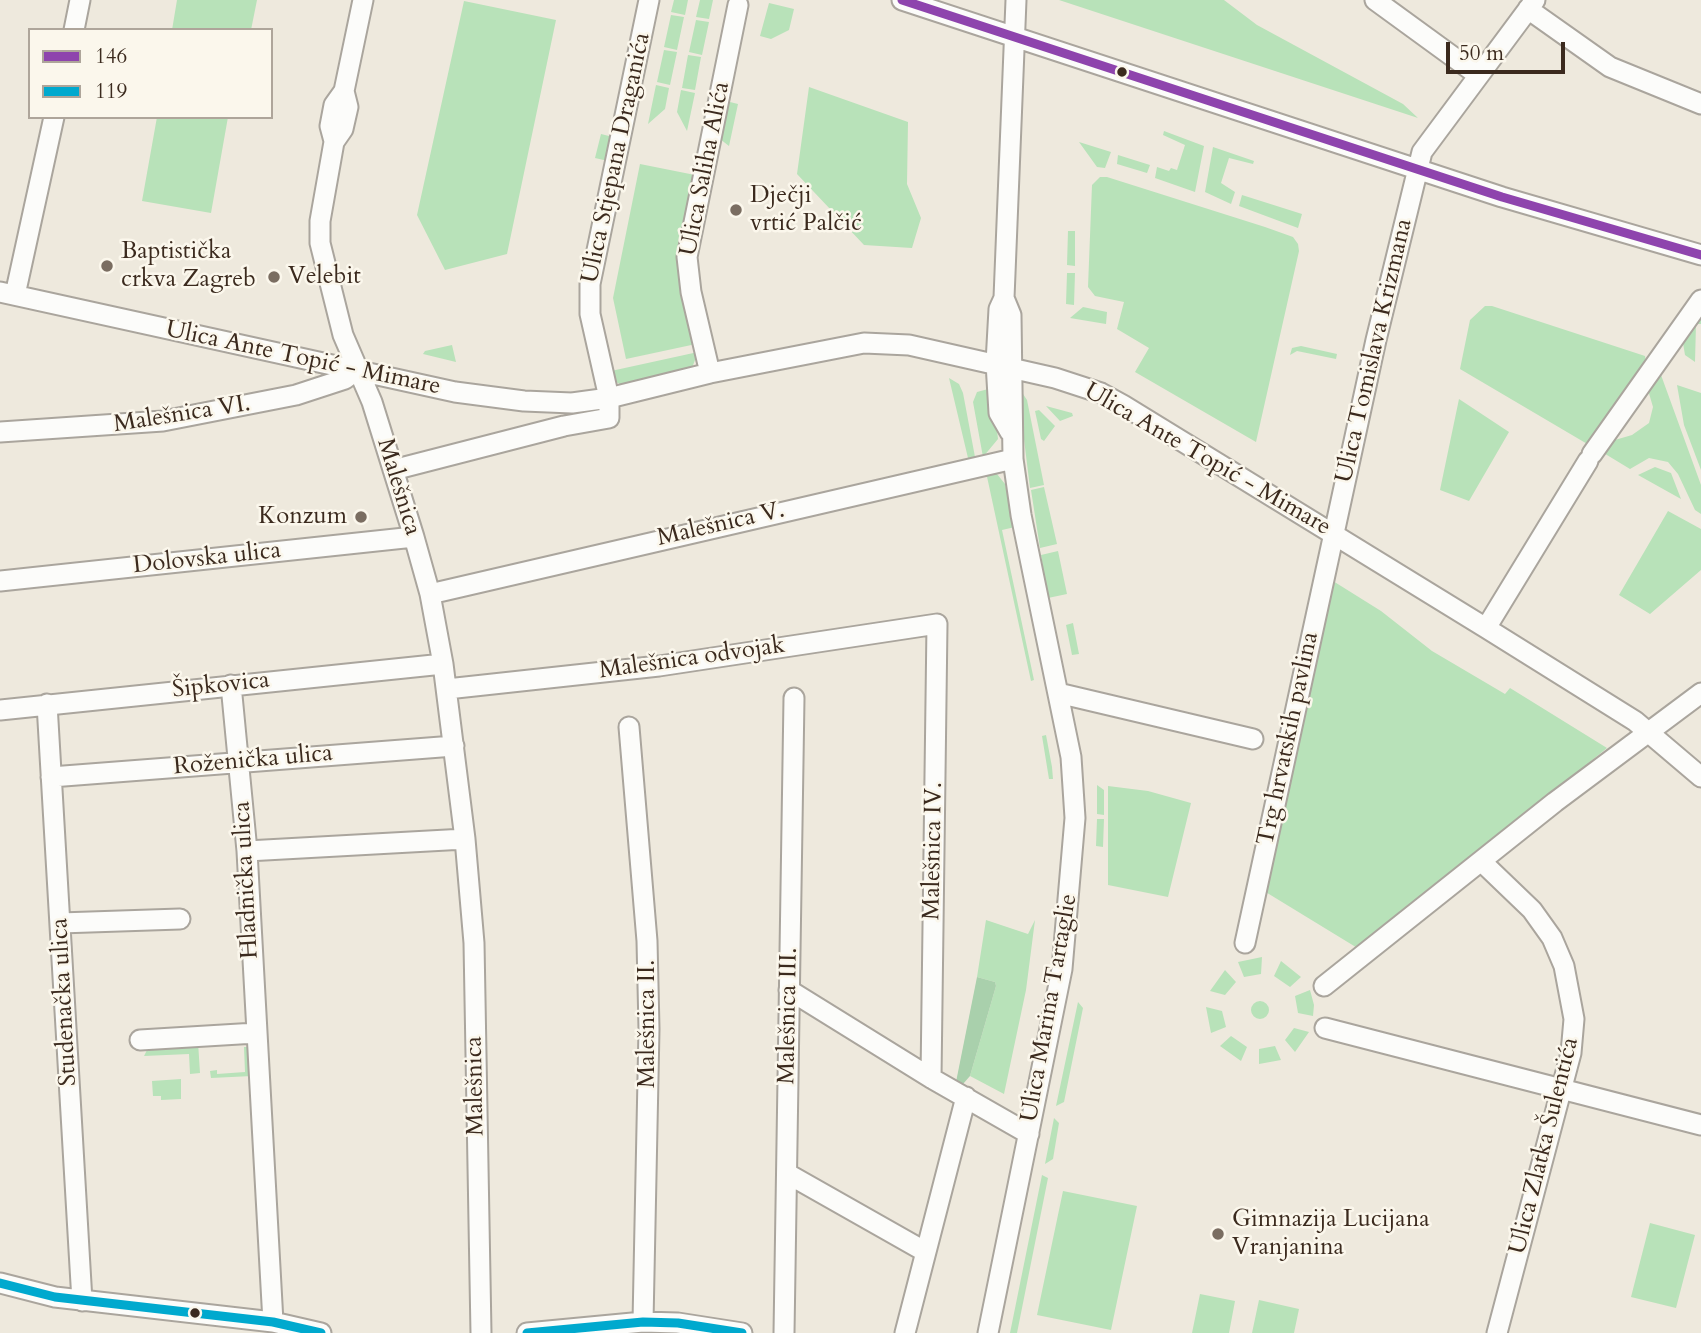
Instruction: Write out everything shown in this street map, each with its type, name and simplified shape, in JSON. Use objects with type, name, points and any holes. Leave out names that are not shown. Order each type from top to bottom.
[{"type":"street","points":[[74,28],[80,0]]},
{"type":"street","name":"Malešnica","points":[[363,0],[344,91],[334,105],[330,126],[334,142],[320,221],[320,243],[343,335],[358,369],[414,537],[430,594],[447,689],[474,943],[481,1333]]},
{"type":"street","name":"Ulica Stjepana Draganića","points":[[609,398],[590,314],[590,284],[649,0]]},
{"type":"street","points":[[902,0],[1623,235],[1701,255]]},
{"type":"street","name":"Ulica Marina Tartaglie","points":[[988,1333],[1062,969],[1075,839],[1071,757],[1021,515],[1010,432],[1013,414],[1004,364],[1010,311],[1004,298],[1016,0]]},
{"type":"street","points":[[1375,0],[1478,75]]},
{"type":"street","points":[[1532,4],[1610,66],[1701,104]]},
{"type":"street","name":"Ulica Tomislava Krizmana","points":[[1333,534],[1418,169],[1430,138],[1532,4]]},
{"type":"street","name":"Ulica Saliha Alića","points":[[710,373],[691,292],[687,257],[738,5]]},
{"type":"street","points":[[8,293],[53,119]]},
{"type":"street","name":"Ulica Ante Topić - Mimare","points":[[8,293],[489,397],[572,403],[609,398],[710,373],[864,343],[909,345],[1004,364],[1101,393],[1651,732],[1701,778]]},
{"type":"street","points":[[1486,628],[1590,457],[1701,300]]},
{"type":"street","name":"Malešnica VI.","points":[[0,432],[163,421],[296,395],[345,379],[358,369]]},
{"type":"street","points":[[393,470],[564,426],[609,418],[609,398]]},
{"type":"street","name":"Malešnica V.","points":[[430,594],[1013,459]]},
{"type":"street","name":"Trg hrvatskih pavlina","points":[[1245,943],[1333,534]]},
{"type":"street","name":"Dolovska ulica","points":[[0,581],[414,537]]},
{"type":"street","name":"Malešnica odvojak","points":[[447,689],[659,666],[937,624]]},
{"type":"street","name":"Malešnica IV.","points":[[931,1078],[937,624]]},
{"type":"street","name":"Šipkovica","points":[[0,710],[443,664]]},
{"type":"street","name":"Hladnička ulica","points":[[231,685],[247,851],[273,1322]]},
{"type":"street","points":[[1324,986],[1555,803],[1701,693]]},
{"type":"street","name":"Trg hrvatskih pavlina","points":[[1058,694],[1253,738]]},
{"type":"street","name":"Malešnica III.","points":[[784,1333],[794,698]]},
{"type":"street","name":"Studenačka ulica","points":[[47,704],[82,1301]]},
{"type":"street","name":"Malešnica II.","points":[[629,727],[647,941],[649,1029],[643,1322]]},
{"type":"street","name":"Roženička ulica","points":[[51,777],[454,746]]},
{"type":"street","points":[[247,851],[465,839]]},
{"type":"street","name":"Ulica Zlatka Šulentića","points":[[1482,862],[1532,910],[1552,938],[1564,966],[1574,1019],[1572,1053],[1497,1333]]},
{"type":"street","points":[[60,923],[180,919]]},
{"type":"street","points":[[789,990],[931,1078],[1029,1134]]},
{"type":"street","points":[[1325,1028],[1701,1125]]},
{"type":"street","points":[[140,1040],[256,1033]]},
{"type":"street","points":[[905,1333],[924,1251],[966,1097]]},
{"type":"street","points":[[788,1174],[924,1251]]},
{"type":"street","points":[[0,1283],[82,1301],[273,1322],[321,1333]]},
{"type":"street","points":[[527,1333],[643,1322],[678,1323],[742,1333]]},
{"type":"green space","points":[[177,0],[257,0],[251,28],[172,28]]},
{"type":"green space","points":[[674,0],[688,0],[685,15],[671,12]]},
{"type":"green space","points":[[700,0],[713,0],[709,19],[696,17]]},
{"type":"green space","points":[[1059,0],[1224,0],[1257,25],[1403,104],[1418,118]]},
{"type":"green space","points":[[464,1],[556,20],[507,254],[445,270],[417,215]]},
{"type":"green space","points":[[769,3],[794,9],[789,30],[771,39],[760,36]]},
{"type":"green space","points":[[671,15],[684,17],[677,50],[664,47]]},
{"type":"green space","points":[[696,20],[709,22],[702,55],[689,52]]},
{"type":"green space","points":[[664,50],[677,52],[670,85],[657,82]]},
{"type":"green space","points":[[688,55],[701,57],[695,90],[682,88]]},
{"type":"green space","points":[[656,85],[669,88],[665,109],[648,124]]},
{"type":"green space","points":[[809,87],[908,122],[907,184],[921,218],[912,248],[864,245],[797,174]]},
{"type":"green space","points":[[681,90],[695,93],[687,131],[677,112]]},
{"type":"green space","points":[[726,101],[738,104],[729,146],[720,139]]},
{"type":"green space","points":[[157,119],[228,119],[211,213],[142,201]]},
{"type":"green space","points":[[1164,131],[1204,146],[1195,192],[1155,178],[1157,167],[1169,171],[1171,168],[1177,170],[1185,145],[1163,135]]},
{"type":"green space","points":[[601,134],[613,137],[608,161],[595,158]]},
{"type":"green space","points":[[1079,142],[1111,152],[1105,168],[1097,167]]},
{"type":"green space","points":[[1213,147],[1254,161],[1253,164],[1229,158],[1221,183],[1235,192],[1231,204],[1205,192]]},
{"type":"green space","points":[[1118,155],[1150,165],[1147,173],[1117,164]]},
{"type":"green space","points":[[640,164],[695,175],[696,344],[626,359],[613,298]]},
{"type":"green space","points":[[1100,177],[1265,227],[1293,237],[1298,244],[1299,251],[1256,442],[1135,372],[1149,348],[1117,329],[1124,302],[1095,296],[1088,287],[1092,185]]},
{"type":"green space","points":[[1242,195],[1302,214],[1298,228],[1239,206]]},
{"type":"green space","points":[[1068,231],[1075,231],[1075,266],[1067,265]]},
{"type":"green space","points":[[1067,273],[1075,273],[1074,305],[1066,304]]},
{"type":"green space","points":[[1485,306],[1645,356],[1646,363],[1589,445],[1460,369],[1470,320]]},
{"type":"green space","points":[[1083,307],[1107,312],[1106,324],[1070,318]]},
{"type":"green space","points":[[1701,315],[1701,324],[1696,324],[1695,362],[1685,355],[1683,343]]},
{"type":"green space","points":[[452,345],[456,362],[423,354],[425,351]]},
{"type":"green space","points":[[1301,346],[1337,354],[1336,359],[1297,351],[1290,355],[1292,348]]},
{"type":"green space","points":[[698,352],[692,368],[622,385],[616,382],[611,371]]},
{"type":"green space","points":[[1661,375],[1701,485],[1701,514],[1695,510],[1678,474],[1668,462],[1649,458],[1630,469],[1602,452],[1608,442],[1632,435],[1649,423],[1653,407],[1648,390]]},
{"type":"green space","points":[[949,378],[959,384],[963,393],[975,457],[968,458]]},
{"type":"green space","points":[[1677,385],[1701,393],[1701,470],[1684,425]]},
{"type":"green space","points":[[992,388],[998,439],[983,457],[973,402],[977,392]]},
{"type":"green space","points":[[1021,391],[1027,400],[1044,485],[1030,488],[1019,399]]},
{"type":"green space","points":[[1459,399],[1509,432],[1469,501],[1440,490]]},
{"type":"green space","points":[[1046,406],[1072,413],[1073,416],[1060,421]]},
{"type":"green space","points":[[1039,410],[1055,426],[1044,441],[1041,439],[1035,411]]},
{"type":"green space","points":[[1655,467],[1671,473],[1681,499],[1638,475]]},
{"type":"green space","points":[[986,472],[997,474],[1005,484],[1015,527],[1002,530],[1034,680],[1031,681]]},
{"type":"green space","points":[[1044,487],[1057,544],[1040,548],[1031,490]]},
{"type":"green space","points":[[1668,511],[1701,529],[1701,570],[1650,614],[1619,595]]},
{"type":"green space","points":[[1058,551],[1067,594],[1048,598],[1041,555]]},
{"type":"green space","points":[[1333,581],[1381,611],[1432,651],[1505,694],[1510,688],[1607,748],[1359,949],[1264,891]]},
{"type":"green space","points":[[1073,623],[1079,654],[1072,655],[1066,625]]},
{"type":"green space","points":[[1046,735],[1053,779],[1049,779],[1042,736]]},
{"type":"green space","points":[[1097,785],[1104,790],[1104,815],[1097,814]]},
{"type":"green space","points":[[1108,786],[1148,791],[1191,803],[1168,897],[1108,885]]},
{"type":"green space","points":[[1097,819],[1104,819],[1103,847],[1096,846]]},
{"type":"green space","points":[[986,920],[1028,934],[1035,920],[1026,990],[1004,1094],[970,1076],[996,986],[995,982],[977,977]]},
{"type":"green space","points":[[1262,957],[1261,974],[1244,977],[1238,962]]},
{"type":"green space","points":[[1281,961],[1301,977],[1290,987],[1274,976]]},
{"type":"green space","points":[[1225,970],[1236,982],[1225,995],[1210,991]]},
{"type":"green space","points":[[977,977],[995,982],[996,986],[970,1076],[963,1084],[956,1082]]},
{"type":"green space","points":[[1310,990],[1314,1005],[1313,1016],[1298,1013],[1295,996]]},
{"type":"green space","points":[[1260,1001],[1266,1004],[1269,1010],[1266,1016],[1260,1019],[1254,1016],[1251,1010],[1254,1004]]},
{"type":"green space","points":[[1078,1002],[1083,1008],[1064,1102],[1056,1106]]},
{"type":"green space","points":[[1206,1007],[1222,1011],[1226,1027],[1211,1033]]},
{"type":"green space","points":[[1294,1028],[1309,1032],[1295,1052],[1285,1040]]},
{"type":"green space","points":[[1231,1036],[1247,1047],[1241,1061],[1220,1046]]},
{"type":"green space","points":[[198,1042],[200,1073],[190,1074],[189,1054],[144,1056],[149,1046]]},
{"type":"green space","points":[[1275,1046],[1281,1060],[1259,1064],[1259,1049]]},
{"type":"green space","points":[[244,1047],[251,1047],[252,1076],[211,1078],[210,1071],[217,1070],[217,1074],[245,1072]]},
{"type":"green space","points":[[181,1079],[181,1099],[161,1100],[161,1096],[153,1096],[152,1081]]},
{"type":"green space","points":[[1054,1118],[1059,1123],[1053,1159],[1045,1164]]},
{"type":"green space","points":[[1042,1175],[1048,1178],[1017,1333],[1010,1333]]},
{"type":"green space","points":[[1063,1191],[1137,1206],[1111,1330],[1037,1315]]},
{"type":"green space","points":[[1650,1223],[1695,1235],[1676,1308],[1631,1297]]},
{"type":"green space","points":[[1200,1294],[1235,1301],[1229,1333],[1192,1333]]},
{"type":"green space","points":[[1259,1300],[1299,1309],[1294,1333],[1252,1333]]},
{"type":"transit line","name":"146","points":[[902,0],[1502,197],[1701,255]]},
{"type":"transit line","name":"119","points":[[0,1283],[55,1297],[273,1322],[321,1333]]},
{"type":"transit line","name":"119","points":[[527,1333],[643,1322],[678,1323],[742,1333]]},
{"type":"place","name":"Dječji vrtić Palčić","points":[[736,210]]},
{"type":"place","name":"Baptistička crkva Zagreb","points":[[107,266]]},
{"type":"place","name":"Velebit","points":[[274,277]]},
{"type":"place","name":"Konzum","points":[[361,517]]},
{"type":"place","name":"Gimnazija Lucijana Vranjanina","points":[[1218,1234]]}]
